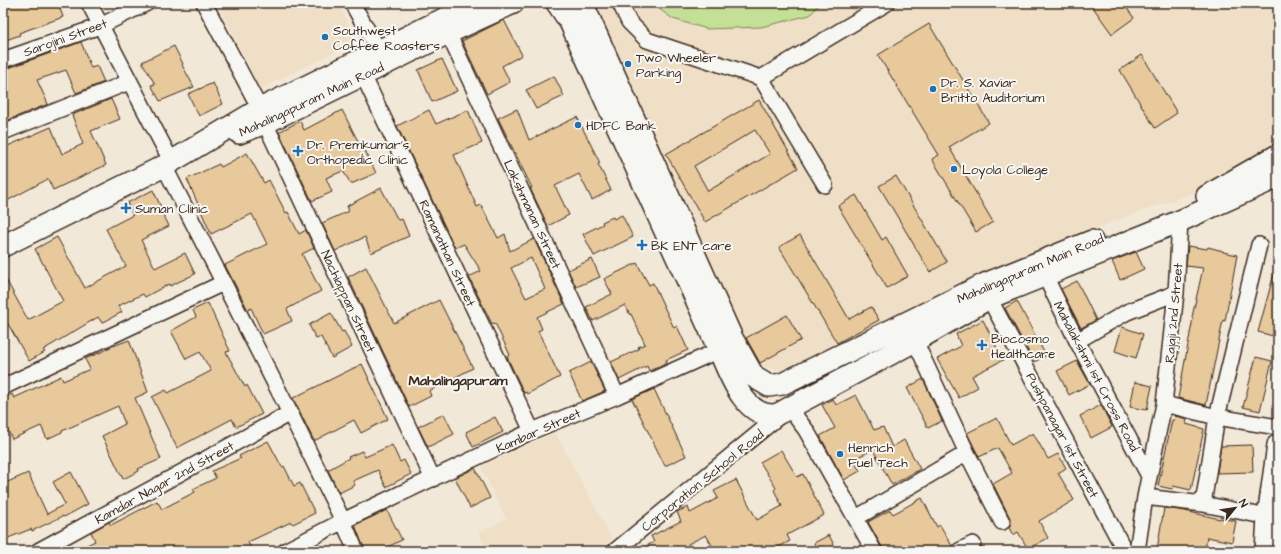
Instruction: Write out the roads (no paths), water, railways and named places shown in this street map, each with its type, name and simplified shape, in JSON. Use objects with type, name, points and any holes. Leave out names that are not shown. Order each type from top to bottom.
[{"type":"main road","name":"Mahalingapuram Main Road","points":[[3,246],[106,194],[167,159],[262,116],[381,57],[476,3]]},
{"type":"main road","name":"Mahalingapuram Main Road","points":[[262,116],[363,75],[381,57],[448,33],[513,3]]},
{"type":"main road","name":"Mahalingapuram Main Road","points":[[557,3],[570,22],[726,345],[754,377],[769,386],[782,384],[984,284],[1208,196],[1278,155]]},
{"type":"main road","name":"Mahalingapuram Main Road","points":[[579,3],[585,9],[726,345],[740,393],[751,407],[760,414],[774,416],[914,341],[989,298],[1180,221],[1278,177]]},
{"type":"main road","points":[[3,230],[167,159]]},
{"type":"main road","points":[[3,260],[90,214],[106,194]]},
{"type":"main road","points":[[782,384],[789,408]]},
{"type":"main road","points":[[1266,551],[1268,517],[1278,445]]},
{"type":"street","points":[[89,3],[167,159],[223,283],[290,413],[343,521],[356,551]]},
{"type":"street","name":"Sarojini Street","points":[[3,60],[100,26],[147,3]]},
{"type":"street","name":"Nachiappan Street","points":[[204,3],[262,116],[432,479]]},
{"type":"street","points":[[352,3],[381,57]]},
{"type":"street","points":[[620,3],[629,22],[647,40],[761,78],[825,185]]},
{"type":"street","points":[[761,78],[887,3]]},
{"type":"street","name":"Lakshmanan Street","points":[[448,33],[617,396]]},
{"type":"street","name":"Ramanathan Street","points":[[363,75],[532,431]]},
{"type":"street","points":[[3,132],[129,82]]},
{"type":"street","name":"Rajaji 2nd Street","points":[[1137,551],[1145,497],[1164,404],[1176,293],[1180,221]]},
{"type":"street","points":[[1203,504],[1217,417],[1259,245]]},
{"type":"street","name":"Mahalakshmi 1st Cross Road","points":[[1045,276],[1076,341],[1149,476]]},
{"type":"street","points":[[3,387],[223,283]]},
{"type":"street","points":[[1076,341],[1127,312],[1176,293]]},
{"type":"street","name":"Pushpanagar 1st Street","points":[[989,298],[1125,551]]},
{"type":"street","points":[[914,341],[967,453],[1002,522]]},
{"type":"street","name":"Kambar Street","points":[[285,551],[343,521],[532,431],[617,396],[726,345]]},
{"type":"street","points":[[1164,404],[1217,417],[1278,426]]},
{"type":"street","points":[[789,408],[806,430],[874,551]]},
{"type":"street","name":"Corporation School Road","points":[[615,551],[789,408]]},
{"type":"street","name":"Kamdar Nagar 2nd Street","points":[[38,551],[290,413]]},
{"type":"street","points":[[856,518],[967,453]]},
{"type":"street","points":[[1145,497],[1203,504],[1268,517]]},
{"type":"street","points":[[959,551],[973,544]]},
{"type":"place","name":"Southwest Coffee Roasters","points":[[325,37]]},
{"type":"place","name":"Two Wheeler Parking","points":[[628,64]]},
{"type":"place","name":"Dr. S. Xaviar Britto Auditorium","points":[[933,89]]},
{"type":"place","name":"HDFC Bank","points":[[578,125]]},
{"type":"place","name":"Dr. Premkumar's Orthopedic Clinic","points":[[298,151]]},
{"type":"place","name":"Loyola College","points":[[954,169]]},
{"type":"place","name":"Suman Clinic","points":[[126,208]]},
{"type":"place","name":"BK ENT care","points":[[642,245]]},
{"type":"place","name":"Biocosmo Healthcare","points":[[982,345]]},
{"type":"place","name":"Henrich Fuel Tech","points":[[840,454]]},
{"type":"district","name":"Mahalingapuram","points":[[458,380]]}]
